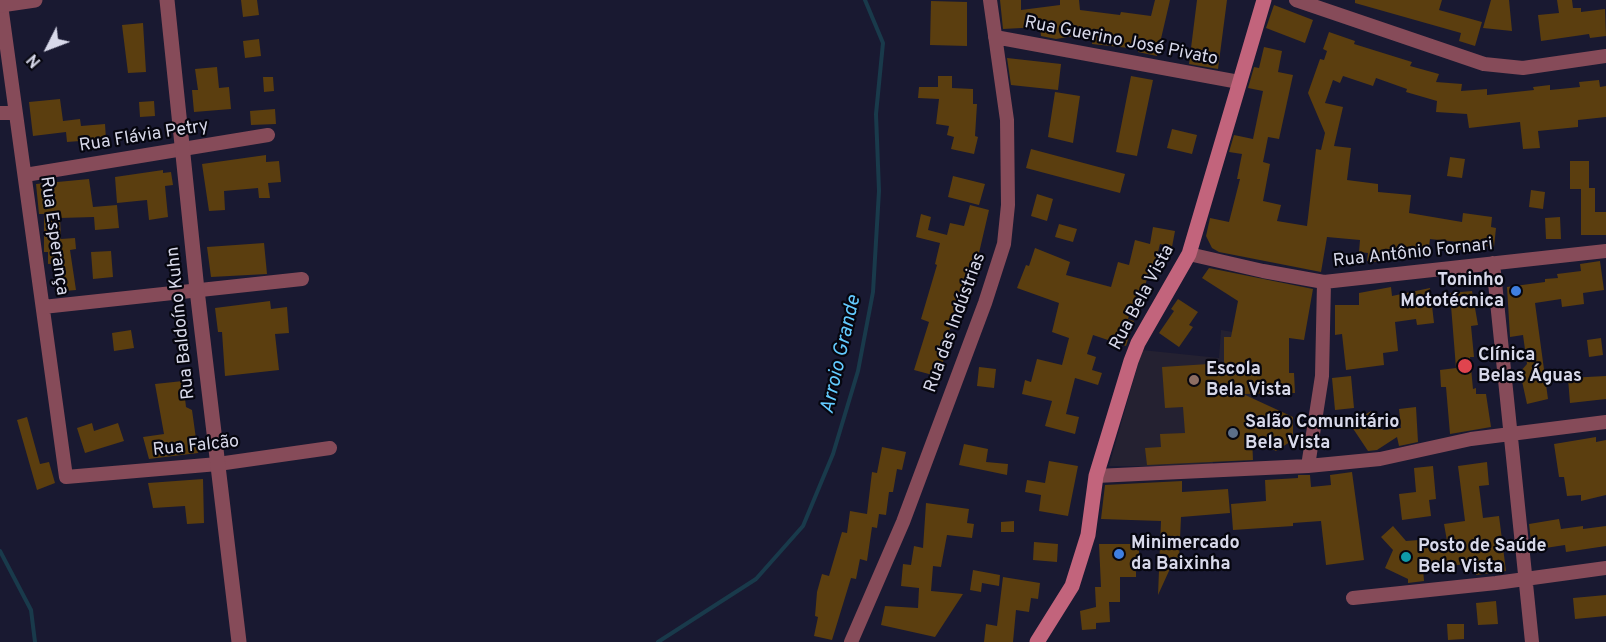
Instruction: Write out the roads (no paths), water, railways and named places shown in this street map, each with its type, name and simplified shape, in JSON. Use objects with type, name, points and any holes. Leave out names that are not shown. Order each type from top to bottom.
[{"type":"main road","name":"Rua Bela Vista","points":[[1037,642],[1072,586],[1088,535],[1096,476],[1138,343],[1189,254],[1264,0]]},
{"type":"street","points":[[1,2],[35,0]]},
{"type":"street","name":"Rua Baldoíno Kuhn","points":[[167,0],[197,290],[239,642]]},
{"type":"street","name":"Rua das Indústrias","points":[[851,642],[903,522],[985,303],[1004,244],[1008,205],[1007,120],[990,0]]},
{"type":"street","points":[[1296,0],[1484,64],[1523,68],[1606,56]]},
{"type":"street","name":"Rua Esperança","points":[[1,2],[66,477]]},
{"type":"street","name":"Rua Guerino José Pivato","points":[[995,37],[1239,82]]},
{"type":"street","points":[[0,113],[16,113]]},
{"type":"street","name":"Rua Flávia Petry","points":[[25,175],[268,135]]},
{"type":"street","name":"Rua Antônio Fornari","points":[[1189,254],[1263,272],[1324,282],[1606,251]]},
{"type":"street","points":[[1493,263],[1513,434],[1532,642]]},
{"type":"street","points":[[43,307],[302,279]]},
{"type":"street","points":[[1308,466],[1322,376],[1324,282]]},
{"type":"street","points":[[1096,476],[1308,466],[1380,459],[1412,450],[1606,422]]},
{"type":"street","name":"Rua Falcão","points":[[66,477],[218,464],[330,448]]},
{"type":"street","points":[[1353,598],[1525,580],[1606,568]]},
{"type":"waterway","name":"Arroio Grande","points":[[658,642],[756,579],[803,526],[833,454],[858,371],[873,292],[879,191],[876,114],[883,43],[865,0]]},
{"type":"waterway","name":"Arroio Grande","points":[[0,551],[31,610],[35,642]]},
{"type":"place","name":"Toninho Mototécnica","points":[[1516,291]]},
{"type":"place","name":"Clínica Belas Águas","points":[[1465,366]]},
{"type":"place","name":"Escola Bela Vista","points":[[1194,380]]},
{"type":"place","name":"Salão Comunitário Bela Vista","points":[[1233,433]]},
{"type":"place","name":"Minimercado da Baixinha","points":[[1119,554]]},
{"type":"place","name":"Posto de Saúde Bela Vista","points":[[1406,557]]}]
